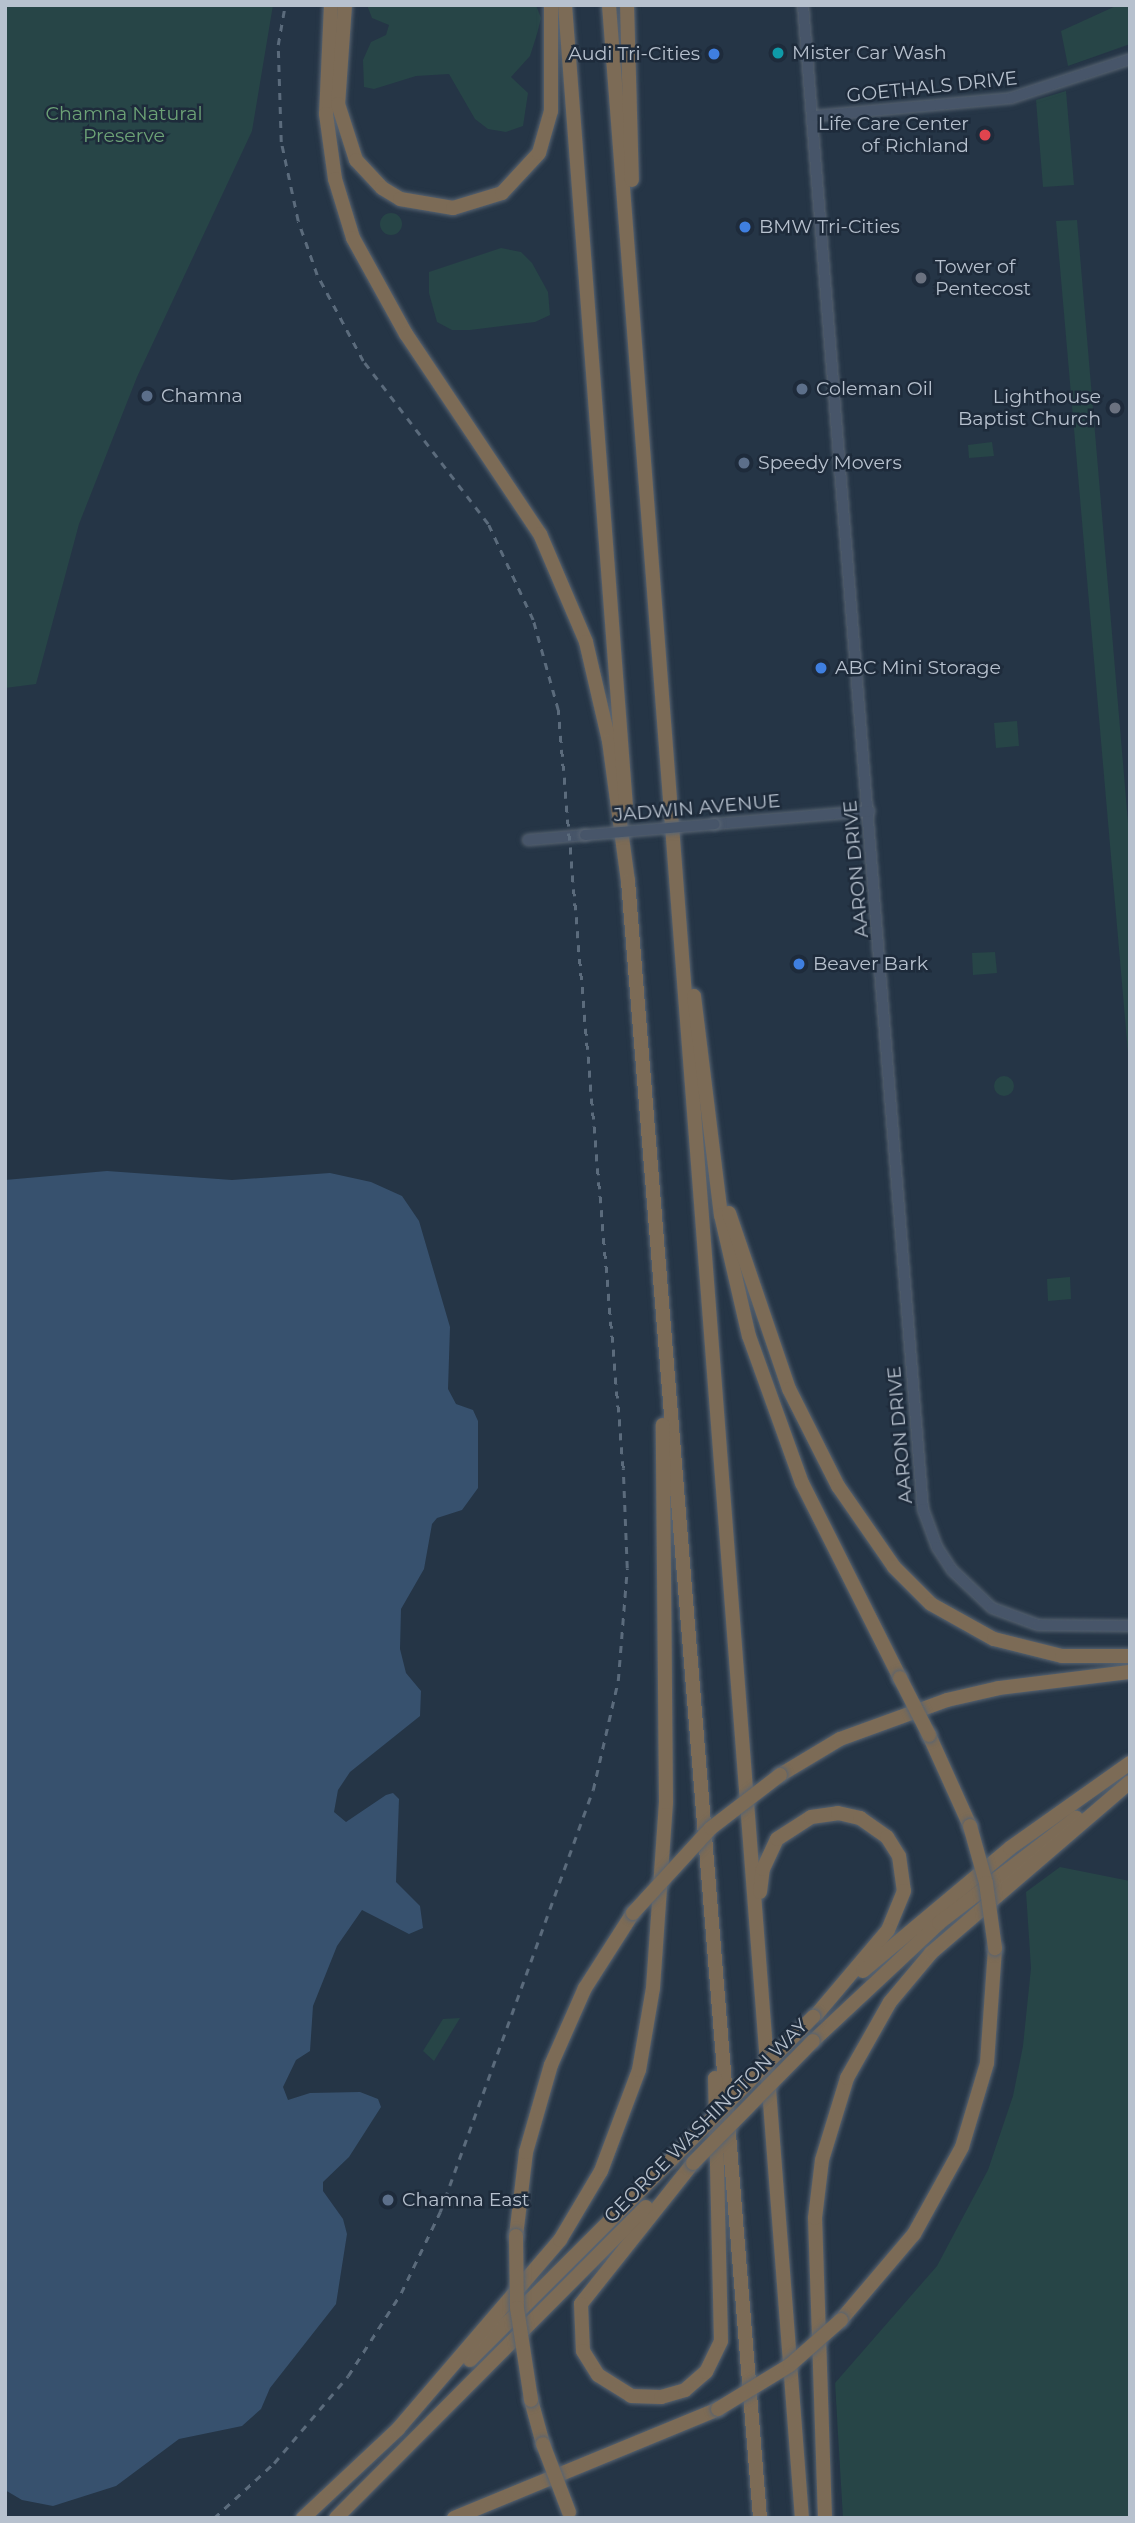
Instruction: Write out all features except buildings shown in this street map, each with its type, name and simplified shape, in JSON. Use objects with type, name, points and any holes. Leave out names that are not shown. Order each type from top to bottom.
[{"type":"highway","points":[[331,5],[326,114],[343,209],[385,300],[521,502],[558,568],[600,694],[628,881]]},
{"type":"highway","points":[[345,5],[338,104],[356,160],[382,188],[400,199],[418,206],[453,208],[502,193],[540,153],[551,111],[551,5]]},
{"type":"highway","points":[[565,5],[626,779],[628,881],[660,1294],[760,2518]]},
{"type":"highway","points":[[609,5],[802,2518]]},
{"type":"highway","points":[[626,5],[635,325]]},
{"type":"highway","points":[[454,2518],[718,2409],[790,2365],[841,2320],[914,2234],[962,2147],[987,2063],[995,1948],[986,1883],[970,1826],[929,1735],[784,1439],[735,1282],[710,1142],[684,903],[673,845]]},
{"type":"highway","points":[[710,1142],[743,1261],[785,1380],[838,1486],[894,1567],[941,1611],[1014,1647],[1062,1656],[1130,1656]]},
{"type":"highway","points":[[303,2518],[398,2429],[560,2240],[601,2171],[627,2108],[646,2044],[661,1886],[668,1718],[660,1294]]},
{"type":"highway","points":[[571,2515],[543,2444],[531,2400],[517,2308],[516,2236],[526,2152],[551,2065],[585,1988],[633,1913],[711,1828],[780,1775],[841,1739],[947,1700],[999,1688],[1130,1672]]},
{"type":"highway","name":"GEORGE WASHINGTON WAY","points":[[398,2429],[815,2016],[958,1889],[1130,1763]]},
{"type":"highway","points":[[825,2518],[815,2218],[827,2136],[847,2078],[890,2002],[931,1953],[1130,1781]]},
{"type":"highway","name":"GEORGE WASHINGTON WAY","points":[[336,2518],[813,2041],[939,1923],[1130,1781]]},
{"type":"highway","points":[[760,1964],[760,1888],[763,1869],[777,1839],[798,1822],[824,1814],[849,1815],[879,1829],[899,1856],[904,1891],[900,1905],[888,1930],[815,2016]]},
{"type":"highway","points":[[693,2163],[582,2304],[583,2351],[598,2375],[631,2396],[661,2397],[685,2390],[706,2372],[721,2341],[716,1971]]},
{"type":"street","name":"AARON DRIVE","points":[[803,5],[815,117],[926,1521],[951,1570],[980,1599],[1008,1616],[1054,1627],[1130,1626]]},
{"type":"street","name":"GOETHALS DRIVE","points":[[815,117],[1011,98],[1130,59]]},
{"type":"street","name":"JADWIN AVENUE","points":[[528,840],[869,811]]},
{"type":"green space","name":"Chamna Natural Preserve","points":[[5,5],[273,5],[252,131],[137,377],[79,524],[36,684],[5,688]]},
{"type":"green space","points":[[367,5],[536,5],[541,18],[530,56],[511,77],[528,93],[523,126],[506,132],[488,129],[475,119],[449,74],[416,76],[374,89],[364,87],[363,60],[371,42],[386,35],[389,25],[372,18]]},
{"type":"green space","points":[[1118,5],[1130,5],[1130,44],[1068,66],[1061,31]]},
{"type":"green space","points":[[1066,91],[1074,185],[1043,187],[1036,100]]},
{"type":"green space","points":[[391,213],[401,220],[402,224],[395,234],[391,235],[381,228],[380,224],[387,214]]},
{"type":"green space","points":[[1077,220],[1130,846],[1130,1076],[1056,221]]},
{"type":"green space","points":[[501,248],[521,252],[532,263],[548,292],[550,315],[535,322],[470,330],[452,330],[437,322],[429,293],[429,272]]},
{"type":"green space","points":[[992,442],[994,456],[969,458],[968,445]]},
{"type":"green space","points":[[1017,721],[1019,746],[996,748],[994,723]]},
{"type":"green space","points":[[995,952],[997,973],[973,975],[972,953]]},
{"type":"green space","points":[[1004,1076],[1011,1079],[1014,1086],[1011,1093],[1004,1096],[997,1093],[994,1086],[997,1079]]},
{"type":"green space","points":[[1070,1277],[1071,1299],[1048,1301],[1047,1279]]},
{"type":"green space","points":[[1060,1867],[1130,1881],[1130,2518],[843,2518],[835,2383],[937,2266],[988,2170],[1013,2096],[1023,2046],[1031,1968],[1026,1892]]},
{"type":"green space","points":[[460,2018],[434,2061],[423,2051],[443,2019]]},
{"type":"water","points":[[107,1171],[232,1180],[330,1173],[371,1182],[402,1196],[419,1221],[450,1327],[448,1389],[456,1404],[473,1410],[478,1421],[478,1488],[462,1510],[437,1518],[432,1524],[424,1569],[401,1609],[400,1649],[406,1673],[421,1691],[420,1716],[350,1772],[338,1790],[334,1812],[346,1822],[386,1795],[393,1793],[399,1799],[396,1882],[420,1906],[423,1928],[409,1934],[362,1910],[337,1946],[313,2006],[310,2051],[296,2060],[283,2087],[288,2100],[310,2093],[360,2092],[378,2099],[381,2107],[349,2157],[323,2182],[323,2191],[343,2219],[347,2234],[336,2304],[270,2388],[261,2409],[242,2426],[179,2439],[116,2486],[53,2506],[22,2500],[5,2490],[5,1180]]},
{"type":"railway","points":[[214,2518],[274,2463],[348,2376],[401,2293],[440,2212],[593,1790],[618,1681],[627,1568],[623,1468],[558,710],[533,620],[488,524],[363,361],[317,275],[298,221],[281,142],[278,45],[285,5]]},
{"type":"place","name":"Mister Car Wash","points":[[778,53]]},
{"type":"place","name":"Audi Tri-Cities","points":[[714,54]]},
{"type":"place","name":"Life Care Center of Richland","points":[[985,135]]},
{"type":"place","name":"BMW Tri-Cities","points":[[745,227]]},
{"type":"place","name":"Tower of Pentecost","points":[[921,278]]},
{"type":"place","name":"Coleman Oil","points":[[802,389]]},
{"type":"place","name":"Chamna","points":[[147,396]]},
{"type":"place","name":"Lighthouse Baptist Church","points":[[1115,408]]},
{"type":"place","name":"Speedy Movers","points":[[744,463]]},
{"type":"place","name":"ABC Mini Storage","points":[[821,668]]},
{"type":"place","name":"Beaver Bark","points":[[799,964]]},
{"type":"place","name":"Chamna East","points":[[388,2200]]}]
